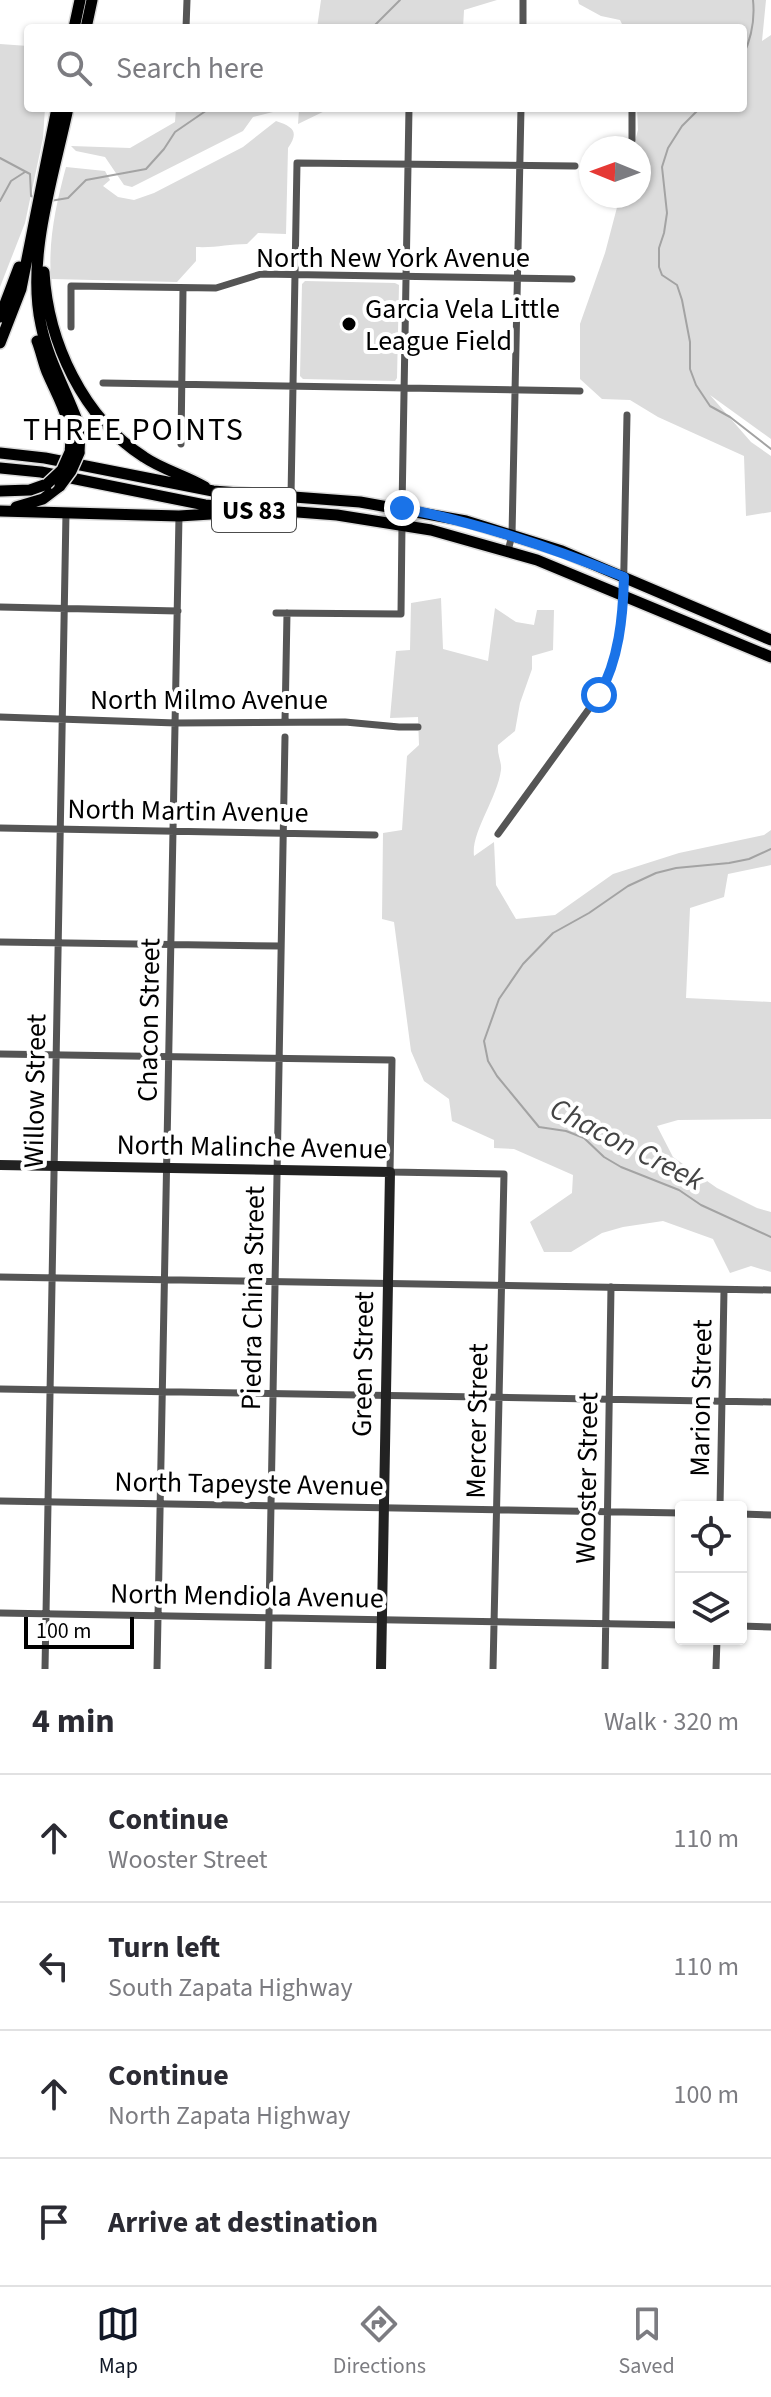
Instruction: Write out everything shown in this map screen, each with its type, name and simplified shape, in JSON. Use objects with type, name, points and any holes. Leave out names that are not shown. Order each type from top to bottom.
[{"type":"main road","points":[[75,24],[80,0]]},
{"type":"main road","points":[[87,24],[92,0]]},
{"type":"main road","points":[[56,139],[57,112]]},
{"type":"main road","points":[[0,343],[21,289],[56,139],[66,112]]},
{"type":"main road","points":[[0,317],[39,218]]},
{"type":"main road","points":[[0,511],[35,503],[51,495],[53,485],[74,452],[70,428],[46,368],[33,320],[33,260],[39,218]]},
{"type":"main road","points":[[39,218],[49,312],[74,379],[107,425],[140,455],[213,491]]},
{"type":"main road","name":"US 83","points":[[0,453],[45,458],[213,491],[402,508],[466,521],[562,551],[771,640]]},
{"type":"main road","name":"US 83","points":[[0,468],[41,472],[194,504],[337,515],[402,524],[508,551],[556,568],[771,657]]},
{"type":"main road","points":[[0,491],[53,485]]},
{"type":"main road","points":[[0,511],[179,516],[271,511]]},
{"type":"street","points":[[186,24],[187,0]]},
{"type":"street","points":[[523,0],[523,24]]},
{"type":"street","points":[[402,508],[409,112]]},
{"type":"street","points":[[508,551],[512,535],[521,112]]},
{"type":"street","points":[[632,112],[632,136]]},
{"type":"street","points":[[291,496],[297,163],[575,166]]},
{"type":"street","name":"North New York Avenue","points":[[71,327],[71,286],[216,288],[261,274],[572,279]]},
{"type":"street","points":[[181,444],[183,289]]},
{"type":"street","points":[[103,383],[580,391]]},
{"type":"street","points":[[498,834],[607,682],[623,612],[627,415]]},
{"type":"street","name":"Willow Street","points":[[45,1669],[66,513]]},
{"type":"street","name":"Chacon Street","points":[[157,1669],[179,516]]},
{"type":"street","points":[[276,613],[401,614],[402,524]]},
{"type":"street","points":[[0,607],[178,611]]},
{"type":"street","points":[[285,721],[287,613]]},
{"type":"street","name":"North Milmo Avenue","points":[[0,717],[176,723],[285,721],[418,727]]},
{"type":"street","name":"Piedra China Street","points":[[268,1669],[285,737]]},
{"type":"street","name":"North Martin Avenue","points":[[0,828],[375,835]]},
{"type":"street","points":[[0,942],[280,946]]},
{"type":"street","points":[[0,1054],[278,1057]]},
{"type":"street","name":"Green Street","points":[[278,1057],[392,1060],[381,1669]]},
{"type":"street","name":"North Malinche Avenue","points":[[0,1165],[504,1174]]},
{"type":"street","name":"Mercer Street","points":[[493,1669],[504,1174]]},
{"type":"street","points":[[0,1277],[771,1290]]},
{"type":"street","name":"Wooster Street","points":[[605,1669],[611,1287]]},
{"type":"street","name":"Marion Street","points":[[720,1501],[724,1290]]},
{"type":"street","points":[[0,1389],[771,1402]]},
{"type":"street","name":"North Tapeyste Avenue","points":[[0,1501],[675,1513]]},
{"type":"street","points":[[747,1514],[771,1515]]},
{"type":"street","name":"North Mendiola Avenue","points":[[0,1613],[675,1625]]},
{"type":"street","points":[[747,1626],[771,1627]]},
{"type":"street","points":[[716,1669],[717,1645]]},
{"type":"shaded area","points":[[321,0],[497,0],[464,10],[463,24],[318,24]]},
{"type":"shaded area","points":[[578,0],[766,0],[762,41],[771,35],[771,439],[710,395],[751,442],[771,456],[771,512],[746,516],[744,456],[658,417],[630,400],[602,399],[580,379],[580,324],[617,208],[651,208],[651,136],[636,136],[637,112],[747,112],[747,24],[622,24],[620,20],[601,16],[579,4]]},
{"type":"shaded area","points":[[0,44],[24,46],[24,112],[45,112],[43,138],[25,223],[0,287]]},
{"type":"shaded area","points":[[176,112],[273,112],[253,117],[243,131],[132,187],[124,185],[105,157],[76,151],[71,146],[130,148],[175,122]]},
{"type":"shaded area","points":[[299,112],[323,112],[298,124]]},
{"type":"shaded area","points":[[276,121],[291,128],[294,134],[288,148],[286,234],[258,233],[247,244],[196,247],[196,261],[177,282],[51,279],[54,223],[66,167],[105,171],[110,180],[103,186],[118,197],[134,200],[154,193],[243,147]]},
{"type":"shaded area","points":[[305,281],[399,285],[395,381],[303,379],[300,376],[302,284]]},
{"type":"shaded area","points":[[441,598],[443,649],[488,661],[495,608],[516,622],[534,625],[537,610],[554,610],[553,650],[532,656],[532,669],[520,703],[515,731],[498,745],[499,781],[474,847],[474,856],[494,842],[496,885],[516,919],[555,915],[613,874],[679,853],[764,835],[771,830],[771,865],[728,874],[724,897],[690,908],[686,998],[771,1002],[771,1119],[678,1120],[657,1126],[673,1157],[717,1188],[771,1212],[771,1272],[751,1266],[730,1273],[713,1239],[663,1221],[602,1233],[571,1252],[544,1252],[530,1222],[572,1193],[573,1175],[514,1149],[494,1148],[494,1140],[452,1121],[449,1099],[424,1081],[411,1051],[394,922],[382,919],[383,833],[402,830],[407,756],[419,745],[418,717],[390,718],[396,651],[410,650],[411,603]]},
{"type":"waterway","name":"Chacon Creek","points":[[376,24],[400,0]]},
{"type":"waterway","name":"Chacon Creek","points":[[747,46],[752,29],[753,0]]},
{"type":"waterway","name":"Chacon Creek","points":[[50,201],[68,198],[86,180],[146,169],[175,132],[204,112]]},
{"type":"waterway","name":"Chacon Creek","points":[[696,112],[682,126],[668,148],[662,167],[667,213],[659,248],[659,267],[662,275],[677,285],[682,300],[690,342],[690,369],[696,385],[710,406],[730,417],[771,449]]},
{"type":"waterway","name":"Chacon Creek","points":[[0,158],[30,174],[31,196],[36,198]]},
{"type":"waterway","points":[[0,201],[11,181],[25,172]]},
{"type":"waterway","name":"Chacon Creek","points":[[771,849],[749,859],[656,873],[628,886],[553,933],[523,964],[499,999],[484,1041],[488,1061],[497,1076],[539,1127],[566,1131],[584,1138],[604,1157],[621,1167],[679,1190],[701,1205],[771,1237]]},
{"type":"place","name":"Garcia Vela Little League Field","points":[[349,324]]},
{"type":"district","name":"THREE POINTS","points":[[134,429]]},
{"type":"route","points":[[402,508],[466,521],[512,535],[562,551],[624,577],[623,612],[612,667],[599,695]]}]
